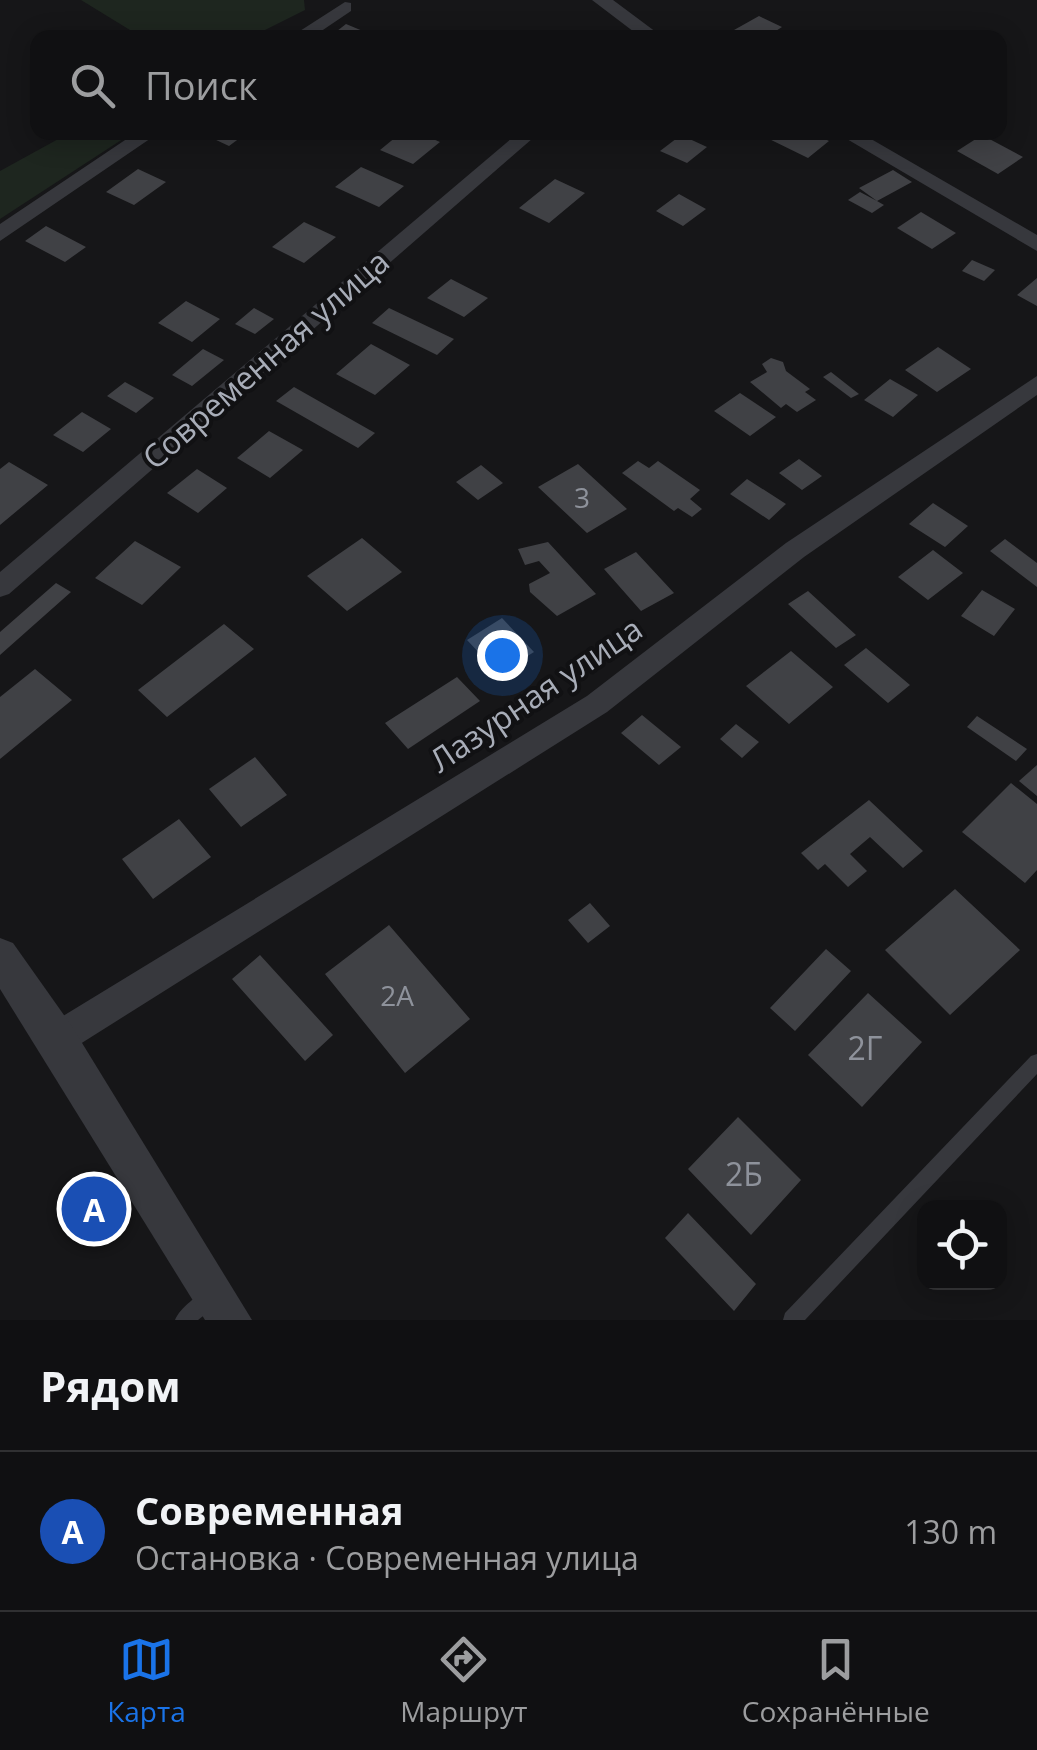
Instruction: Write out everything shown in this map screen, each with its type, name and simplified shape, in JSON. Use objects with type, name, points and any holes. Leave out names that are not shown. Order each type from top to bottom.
[{"type":"street","points":[[600,0],[640,30]]},
{"type":"street","points":[[310,30],[345,7]]},
{"type":"street","points":[[0,234],[139,140]]},
{"type":"street","name":"Современная улица","points":[[0,587],[523,140]]},
{"type":"street","points":[[858,140],[1037,244]]},
{"type":"street","name":"Лазурная улица","points":[[56,1039],[597,704],[795,550],[1037,384]]},
{"type":"street","points":[[0,956],[56,1039],[210,1311]]},
{"type":"lane","points":[[792,1320],[1037,1062]]},
{"type":"shaded area","points":[[81,0],[304,0],[305,10],[265,30],[130,30]]},
{"type":"shaded area","points":[[56,140],[121,140],[0,219],[0,171]]},
{"type":"building","points":[[759,16],[782,27],[777,30],[734,30]]},
{"type":"building","points":[[346,24],[360,30],[338,30]]},
{"type":"building","points":[[216,140],[237,140],[229,146]]},
{"type":"building","points":[[392,140],[440,142],[413,164],[380,150]]},
{"type":"building","points":[[674,140],[692,140],[707,147],[687,163],[660,151]]},
{"type":"building","points":[[771,140],[829,141],[808,158]]},
{"type":"building","points":[[974,140],[991,140],[1023,157],[998,174],[957,151]]},
{"type":"building","points":[[361,167],[404,186],[379,207],[335,187]]},
{"type":"building","points":[[138,169],[166,182],[134,205],[106,192]]},
{"type":"building","points":[[893,170],[912,182],[877,201],[859,188]]},
{"type":"building","points":[[555,179],[585,193],[549,223],[519,208]]},
{"type":"building","points":[[860,192],[884,205],[872,213],[848,200]]},
{"type":"building","points":[[679,194],[706,209],[683,226],[656,211]]},
{"type":"building","points":[[921,212],[956,233],[932,249],[897,228]]},
{"type":"building","points":[[304,222],[336,237],[304,263],[272,247]]},
{"type":"building","points":[[46,226],[86,247],[65,262],[25,241]]},
{"type":"building","points":[[972,260],[995,270],[984,281],[962,271]]},
{"type":"building","points":[[1037,278],[1037,306],[1017,295]]},
{"type":"building","points":[[451,279],[488,298],[464,317],[427,298]]},
{"type":"building","points":[[186,301],[220,319],[192,342],[158,323]]},
{"type":"building","points":[[254,308],[274,319],[255,334],[235,324]]},
{"type":"building","points":[[389,308],[454,339],[437,355],[372,323]]},
{"type":"building","points":[[371,344],[410,365],[375,395],[336,374]]},
{"type":"building","points":[[938,347],[971,369],[937,392],[905,370]]},
{"type":"building","points":[[203,349],[224,360],[192,386],[172,375]]},
{"type":"building","points":[[771,358],[783,362],[786,371],[810,389],[805,392],[816,400],[797,412],[786,404],[781,408],[750,382],[767,372],[762,364]]},
{"type":"building","points":[[831,372],[859,394],[851,398],[823,377]]},
{"type":"building","points":[[890,379],[918,395],[893,417],[864,400]]},
{"type":"building","points":[[125,382],[154,398],[136,413],[107,396]]},
{"type":"building","points":[[294,387],[375,433],[358,448],[276,401]]},
{"type":"building","points":[[740,393],[776,417],[750,436],[714,411]]},
{"type":"building","points":[[82,412],[111,429],[83,452],[53,435]]},
{"type":"building","points":[[269,431],[303,450],[270,478],[237,458]]},
{"type":"building","points":[[799,459],[822,476],[802,490],[779,473]]},
{"type":"building","points":[[638,461],[649,468],[658,461],[700,490],[690,499],[702,509],[692,517],[678,508],[674,511],[622,473]]},
{"type":"building","points":[[9,462],[48,485],[0,525],[0,469]]},
{"type":"building","points":[[578,464],[627,509],[587,533],[538,487]]},
{"type":"building","points":[[481,465],[503,483],[478,500],[456,482]]},
{"type":"building","points":[[197,469],[227,488],[198,513],[167,493]]},
{"type":"building","points":[[747,479],[786,504],[769,520],[730,494]]},
{"type":"building","points":[[933,503],[968,526],[945,547],[909,524]]},
{"type":"building","points":[[362,538],[402,572],[347,611],[307,576]]},
{"type":"building","points":[[1005,539],[1037,563],[1037,587],[990,551]]},
{"type":"building","points":[[135,541],[181,567],[142,605],[95,578]]},
{"type":"building","points":[[548,542],[596,594],[557,616],[530,592],[529,584],[550,573],[539,561],[525,565],[518,549]]},
{"type":"building","points":[[933,550],[963,573],[928,600],[898,577]]},
{"type":"building","points":[[636,552],[674,593],[641,611],[604,569]]},
{"type":"building","points":[[56,583],[71,592],[0,655],[0,632]]},
{"type":"building","points":[[982,590],[1015,609],[994,636],[961,616]]},
{"type":"building","points":[[808,591],[856,635],[836,648],[788,604]]},
{"type":"building","points":[[502,618],[534,652],[499,674],[467,640]]},
{"type":"building","points":[[224,624],[254,649],[167,717],[138,690]]},
{"type":"building","points":[[866,648],[910,685],[888,703],[844,665]]},
{"type":"building","points":[[791,651],[833,687],[789,724],[746,686]]},
{"type":"building","points":[[35,669],[72,700],[0,759],[0,697]]},
{"type":"building","points":[[457,677],[480,701],[408,749],[385,723]]},
{"type":"building","points":[[642,715],[681,747],[659,765],[621,733]]},
{"type":"building","points":[[977,716],[1027,749],[1016,761],[967,727]]},
{"type":"building","points":[[736,724],[759,742],[742,758],[720,739]]},
{"type":"building","points":[[255,757],[287,795],[241,827],[209,789]]},
{"type":"building","points":[[1037,765],[1037,796],[1019,781]]},
{"type":"building","points":[[1011,783],[1037,804],[1037,870],[1025,883],[962,832]]},
{"type":"building","points":[[869,800],[923,851],[903,868],[870,837],[850,854],[867,871],[848,887],[825,864],[818,870],[801,853]]},
{"type":"building","points":[[179,819],[211,857],[153,899],[122,859]]},
{"type":"building","points":[[955,889],[1020,950],[950,1015],[885,950]]},
{"type":"building","points":[[590,903],[610,926],[588,943],[568,920]]},
{"type":"building","points":[[389,925],[470,1019],[405,1073],[325,974]]},
{"type":"building","points":[[826,949],[851,971],[795,1031],[770,1008]]},
{"type":"building","points":[[260,955],[333,1035],[305,1061],[232,979]]},
{"type":"building","points":[[868,993],[922,1042],[862,1107],[808,1055]]},
{"type":"building","points":[[738,1117],[801,1180],[751,1235],[688,1169]]},
{"type":"building","points":[[688,1213],[756,1284],[734,1311],[665,1238]]},
{"type":"place","name":"Современная","points":[[94,1209]]}]
